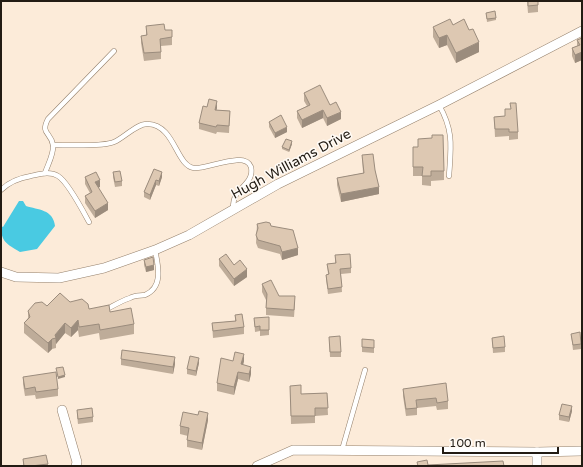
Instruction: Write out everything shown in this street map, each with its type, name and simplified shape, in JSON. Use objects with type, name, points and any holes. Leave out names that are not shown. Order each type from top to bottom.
[{"type":"street","name":"Hugh Williams Drive","points":[[1,272],[16,277],[59,278],[104,268],[155,250],[189,235],[278,184],[582,31]]},
{"type":"street","points":[[62,410],[77,462],[76,466]]},
{"type":"street","points":[[257,466],[293,450],[582,452]]},
{"type":"street","points":[[537,452],[537,466]]},
{"type":"lane","points":[[45,173],[53,145],[45,131],[44,125],[48,119],[114,51]]},
{"type":"lane","points":[[439,104],[450,127],[451,145],[449,176]]},
{"type":"lane","points":[[53,145],[113,143],[144,124],[151,124],[162,128],[170,137],[186,165],[192,168],[199,168],[234,159],[246,161],[250,165],[252,174],[248,182],[235,196],[233,201],[233,210]]},
{"type":"lane","points":[[1,190],[8,184],[24,177],[45,173],[58,176],[66,183],[89,222]]},
{"type":"lane","points":[[103,311],[131,297],[144,295],[155,286],[158,279],[159,270],[155,250]]},
{"type":"lane","points":[[342,450],[365,370]]},
{"type":"water","points":[[19,201],[23,201],[26,206],[48,213],[54,220],[55,226],[37,249],[20,252],[8,244],[2,236],[1,226],[3,227]]},
{"type":"building","points":[[528,1],[538,1],[538,5],[528,6]]},
{"type":"building","points":[[495,11],[496,18],[487,19],[486,13]]},
{"type":"building","points":[[450,19],[453,25],[464,19],[469,30],[473,29],[479,42],[456,53],[447,35],[439,38],[433,27]]},
{"type":"building","points":[[164,24],[165,30],[172,30],[172,37],[160,39],[161,52],[144,53],[141,36],[147,35],[146,26]]},
{"type":"building","points":[[582,38],[582,52],[575,55],[572,48],[580,45],[577,40]]},
{"type":"building","points":[[320,85],[330,105],[336,102],[341,112],[327,118],[323,110],[302,120],[297,111],[310,105],[304,93]]},
{"type":"building","points":[[209,99],[217,101],[215,110],[230,111],[229,126],[217,125],[216,127],[199,123],[203,106],[207,107]]},
{"type":"building","points":[[510,103],[516,103],[518,132],[509,132],[509,129],[495,129],[494,117],[505,116],[505,109],[511,109]]},
{"type":"building","points":[[281,115],[287,127],[275,133],[269,122]]},
{"type":"building","points":[[432,135],[443,135],[444,171],[431,171],[431,176],[422,176],[423,167],[413,167],[413,147],[418,147],[418,139],[432,138]]},
{"type":"building","points":[[286,139],[292,141],[289,150],[282,147]]},
{"type":"building","points":[[373,154],[379,187],[341,194],[337,178],[364,173],[362,155]]},
{"type":"building","points":[[154,169],[162,172],[159,181],[156,180],[150,195],[144,192]]},
{"type":"building","points":[[120,171],[122,181],[115,182],[113,172]]},
{"type":"building","points":[[96,172],[100,180],[95,182],[108,203],[95,211],[85,196],[92,192],[85,177]]},
{"type":"building","points":[[266,222],[270,223],[271,226],[293,230],[298,248],[282,252],[280,246],[258,240],[256,235],[258,228],[257,224]]},
{"type":"building","points":[[226,254],[234,265],[240,260],[247,269],[234,279],[219,259]]},
{"type":"building","points":[[350,254],[351,268],[340,269],[342,287],[328,289],[326,275],[329,274],[327,264],[336,263],[335,255]]},
{"type":"building","points":[[153,257],[154,265],[146,267],[144,260]]},
{"type":"building","points":[[271,280],[279,296],[295,296],[294,310],[266,308],[267,294],[262,284]]},
{"type":"building","points":[[60,293],[70,302],[82,299],[88,304],[89,309],[109,305],[110,312],[131,308],[134,324],[100,330],[99,324],[79,327],[78,320],[71,328],[65,323],[55,335],[56,338],[52,339],[48,343],[24,323],[30,317],[28,311],[35,303],[42,302],[47,306]]},
{"type":"building","points":[[242,314],[244,327],[213,331],[212,323],[236,321],[235,315]]},
{"type":"building","points":[[269,317],[269,330],[260,330],[260,326],[255,327],[254,318]]},
{"type":"building","points":[[580,332],[581,344],[573,345],[571,334]]},
{"type":"building","points":[[340,336],[341,352],[330,352],[329,337]]},
{"type":"building","points":[[504,336],[505,347],[493,348],[492,338]]},
{"type":"building","points":[[362,339],[374,340],[374,348],[362,347]]},
{"type":"building","points":[[122,350],[175,357],[173,367],[121,359]]},
{"type":"building","points":[[235,352],[244,354],[241,364],[251,367],[249,374],[238,372],[234,387],[217,383],[221,358],[233,361]]},
{"type":"building","points":[[190,356],[199,358],[196,371],[187,369]]},
{"type":"building","points":[[63,367],[65,375],[58,377],[56,368]]},
{"type":"building","points":[[56,372],[58,389],[36,392],[35,387],[25,389],[23,377]]},
{"type":"building","points":[[446,383],[448,401],[437,403],[436,398],[416,400],[417,408],[406,409],[403,389]]},
{"type":"building","points":[[301,385],[301,394],[327,393],[328,408],[315,408],[315,416],[291,416],[290,386]]},
{"type":"building","points":[[562,404],[572,406],[569,417],[559,415]]},
{"type":"building","points":[[92,408],[93,417],[78,419],[77,410]]},
{"type":"building","points":[[199,411],[208,413],[202,443],[187,440],[189,428],[180,426],[183,412],[198,415]]},
{"type":"building","points":[[46,455],[48,464],[24,466],[23,459]]},
{"type":"building","points":[[427,460],[428,465],[503,461],[504,466],[418,466],[417,462]]}]
